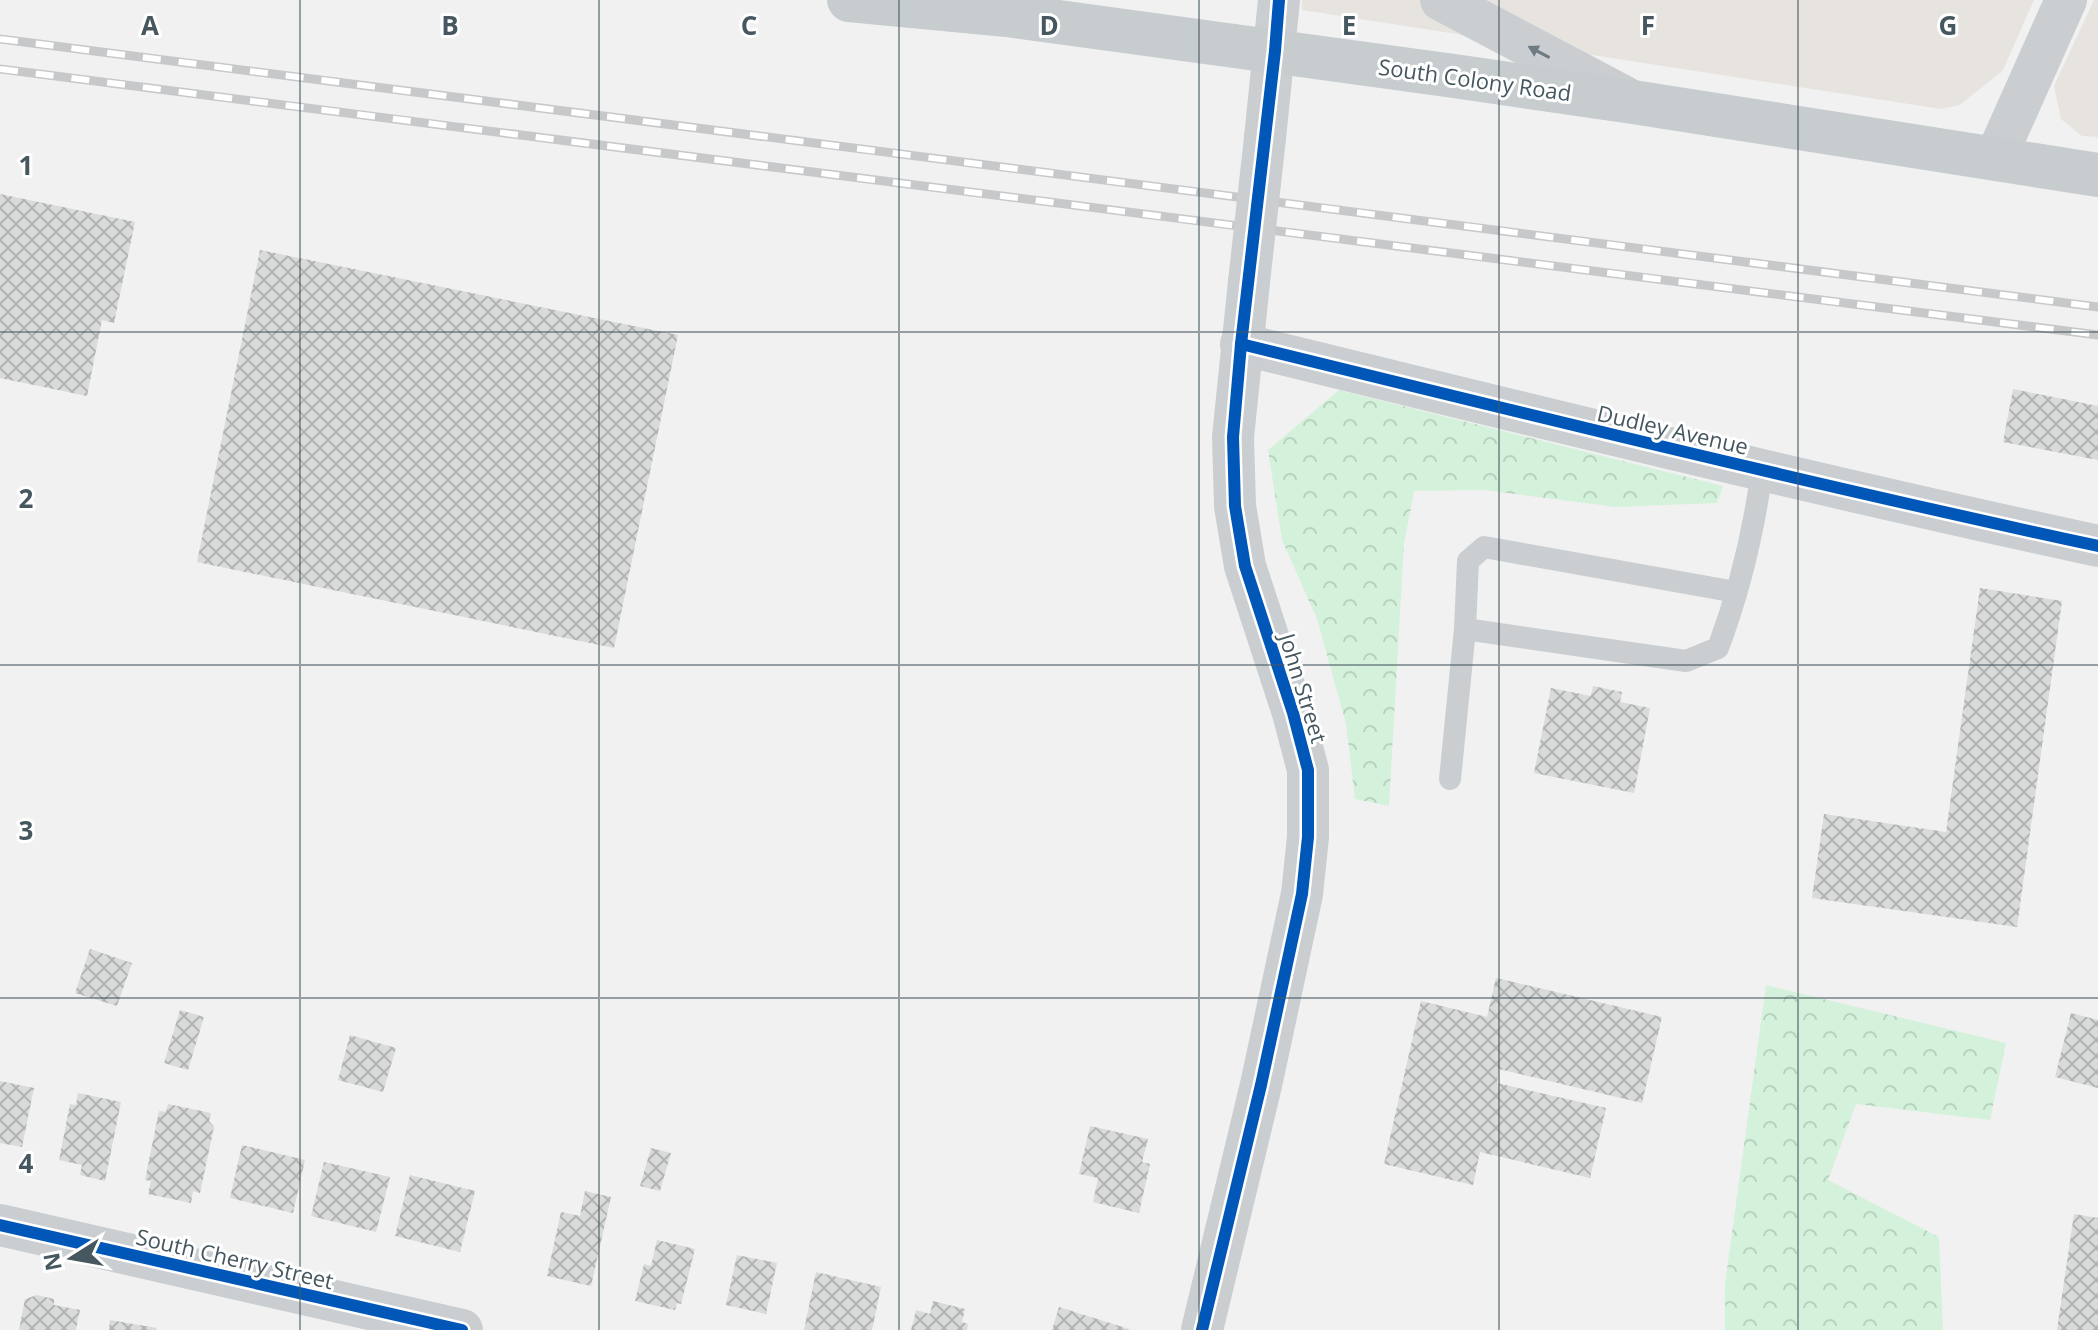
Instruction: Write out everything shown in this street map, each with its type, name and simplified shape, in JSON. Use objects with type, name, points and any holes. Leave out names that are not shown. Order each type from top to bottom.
[{"type":"main road","name":"South Colony Road","points":[[849,0],[1007,15],[1275,51],[1633,102],[2098,175]]},
{"type":"street","name":"John Street","points":[[1202,1330],[1268,1056],[1302,894],[1308,837],[1308,770],[1289,700],[1245,566],[1235,506],[1233,437],[1241,344],[1279,0]]},
{"type":"street","points":[[1441,0],[1633,102]]},
{"type":"street","points":[[1995,159],[2066,0]]},
{"type":"street","name":"Dudley Avenue","points":[[1241,344],[1762,470],[2098,546]]},
{"type":"street","name":"South Cherry Street","points":[[0,1225],[462,1330]]},
{"type":"lane","points":[[1465,629],[1686,661],[1718,648],[1731,614],[1758,504],[1762,470]]},
{"type":"lane","points":[[1450,779],[1465,629],[1468,561],[1484,547],[1736,592]]},
{"type":"shaded area","points":[[1302,0],[2034,0],[2003,70],[1960,105],[1941,109],[1302,10]]},
{"type":"shaded area","points":[[2094,0],[2098,0],[2098,137],[2082,136],[2061,119],[2054,86]]},
{"type":"green space","points":[[1339,390],[1723,486],[1717,503],[1616,507],[1484,490],[1414,491],[1404,544],[1389,806],[1355,799],[1346,724],[1317,619],[1282,540],[1268,450]]},
{"type":"green space","points":[[1766,985],[2006,1043],[1990,1120],[1856,1104],[1828,1180],[1939,1237],[1943,1330],[1725,1330],[1725,1284]]},
{"type":"building","points":[[0,194],[135,222],[114,323],[102,320],[87,396],[0,378]]},
{"type":"building","points":[[260,250],[678,335],[614,648],[197,562]]},
{"type":"building","points":[[2013,389],[2098,406],[2098,460],[2003,442]]},
{"type":"building","points":[[1980,588],[2062,601],[2017,927],[1812,898],[1824,814],[1946,832]]},
{"type":"building","points":[[1593,686],[1622,692],[1620,702],[1650,708],[1634,793],[1534,773],[1551,688],[1591,696]]},
{"type":"building","points":[[90,949],[132,963],[117,1006],[75,993]]},
{"type":"building","points":[[1496,978],[1662,1017],[1642,1103],[1499,1069],[1497,1083],[1606,1108],[1590,1178],[1480,1152],[1473,1185],[1384,1164],[1421,1001],[1487,1017]]},
{"type":"building","points":[[180,1010],[204,1017],[188,1070],[164,1063]]},
{"type":"building","points":[[2071,1013],[2098,1020],[2098,1088],[2055,1077]]},
{"type":"building","points":[[350,1035],[396,1048],[383,1092],[338,1080]]},
{"type":"building","points":[[0,1081],[34,1088],[22,1147],[0,1143]]},
{"type":"building","points":[[78,1093],[121,1102],[105,1181],[80,1175],[82,1165],[59,1160],[70,1104],[76,1105]]},
{"type":"building","points":[[168,1104],[211,1113],[209,1121],[214,1127],[200,1193],[193,1191],[191,1203],[148,1194],[151,1181],[145,1180],[159,1111],[166,1112]]},
{"type":"building","points":[[1090,1126],[1148,1139],[1142,1162],[1150,1164],[1139,1213],[1093,1202],[1098,1178],[1079,1174]]},
{"type":"building","points":[[242,1145],[305,1160],[293,1213],[230,1198]]},
{"type":"building","points":[[651,1148],[671,1153],[660,1191],[640,1186]]},
{"type":"building","points":[[324,1162],[390,1177],[376,1232],[311,1216]]},
{"type":"building","points":[[410,1175],[475,1191],[460,1252],[395,1236]]},
{"type":"building","points":[[585,1191],[611,1197],[591,1286],[547,1276],[561,1212],[580,1216]]},
{"type":"building","points":[[2074,1214],[2098,1218],[2098,1330],[2057,1330]]},
{"type":"building","points":[[657,1240],[695,1249],[681,1304],[677,1303],[675,1310],[635,1301],[644,1264],[651,1266]]},
{"type":"building","points":[[737,1255],[777,1263],[766,1314],[726,1305]]},
{"type":"building","points":[[816,1272],[881,1287],[872,1330],[804,1330]]},
{"type":"building","points":[[37,1295],[54,1299],[54,1305],[80,1310],[76,1330],[19,1330],[25,1299]]},
{"type":"building","points":[[933,1301],[965,1309],[962,1322],[968,1324],[967,1330],[911,1330],[916,1310],[930,1314]]},
{"type":"building","points":[[1059,1307],[1129,1329],[1129,1330],[1052,1330]]},
{"type":"building","points":[[110,1320],[157,1328],[109,1330]]},
{"type":"railway","points":[[0,39],[2098,307]]},
{"type":"railway","points":[[0,69],[2098,335]]},
{"type":"cycle path","points":[[1202,1330],[1261,1085],[1302,894],[1308,837],[1308,770],[1293,713],[1245,566],[1235,506],[1233,437],[1241,344],[1279,0]]},
{"type":"cycle path","points":[[1241,344],[1776,473],[2098,546]]},
{"type":"cycle path","points":[[0,1225],[462,1330]]}]
